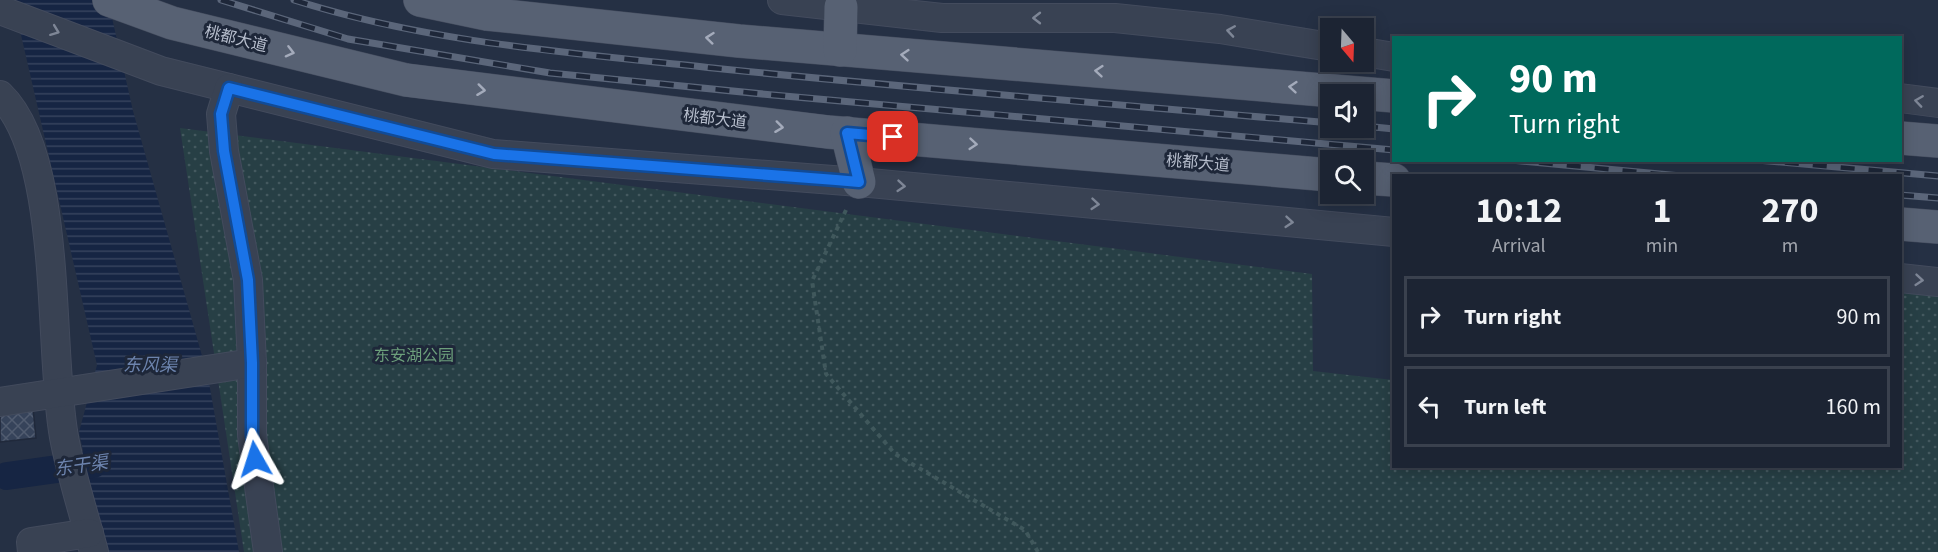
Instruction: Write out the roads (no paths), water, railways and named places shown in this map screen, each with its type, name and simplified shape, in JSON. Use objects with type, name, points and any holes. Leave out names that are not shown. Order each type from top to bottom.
[{"type":"main road","name":"桃都大道","points":[[110,0],[172,23],[406,80],[614,108],[847,133],[1320,174]]},
{"type":"main road","points":[[420,0],[487,14],[840,50],[1392,96]]},
{"type":"main road","points":[[840,50],[841,7]]},
{"type":"main road","points":[[847,133],[859,182]]},
{"type":"main road","points":[[1902,138],[1938,141]]},
{"type":"main road","points":[[1374,179],[1392,180]]},
{"type":"main road","points":[[1902,224],[1938,227]]},
{"type":"street","points":[[782,0],[942,18],[1115,18],[1220,29],[1320,45]]},
{"type":"street","points":[[0,10],[161,71],[494,154],[859,182],[1392,232]]},
{"type":"street","points":[[1374,54],[1392,57]]},
{"type":"street","points":[[229,88],[221,114],[224,151],[248,280],[252,363],[252,435],[268,552]]},
{"type":"street","points":[[0,95],[8,102],[30,146],[42,196],[64,436],[91,543],[31,542],[32,552]]},
{"type":"street","points":[[1902,98],[1938,103]]},
{"type":"street","points":[[1902,278],[1938,282]]},
{"type":"street","points":[[0,402],[252,363]]},
{"type":"water","name":"东风渠","points":[[13,0],[108,0],[133,111],[208,377],[239,552],[105,552],[79,432],[97,365]]},
{"type":"waterway","name":"东干渠","points":[[7,476],[93,464]]},
{"type":"railway","points":[[221,0],[348,39],[550,73],[1392,150]]},
{"type":"railway","points":[[294,0],[396,27],[555,51],[867,83],[1320,122]]},
{"type":"railway","points":[[1374,127],[1392,129]]},
{"type":"railway","points":[[1532,162],[1660,174]]},
{"type":"railway","points":[[1780,162],[1938,176]]},
{"type":"railway","points":[[1902,195],[1938,198]]},
{"type":"park label","name":"东安湖公园","points":[[414,356]]}]
